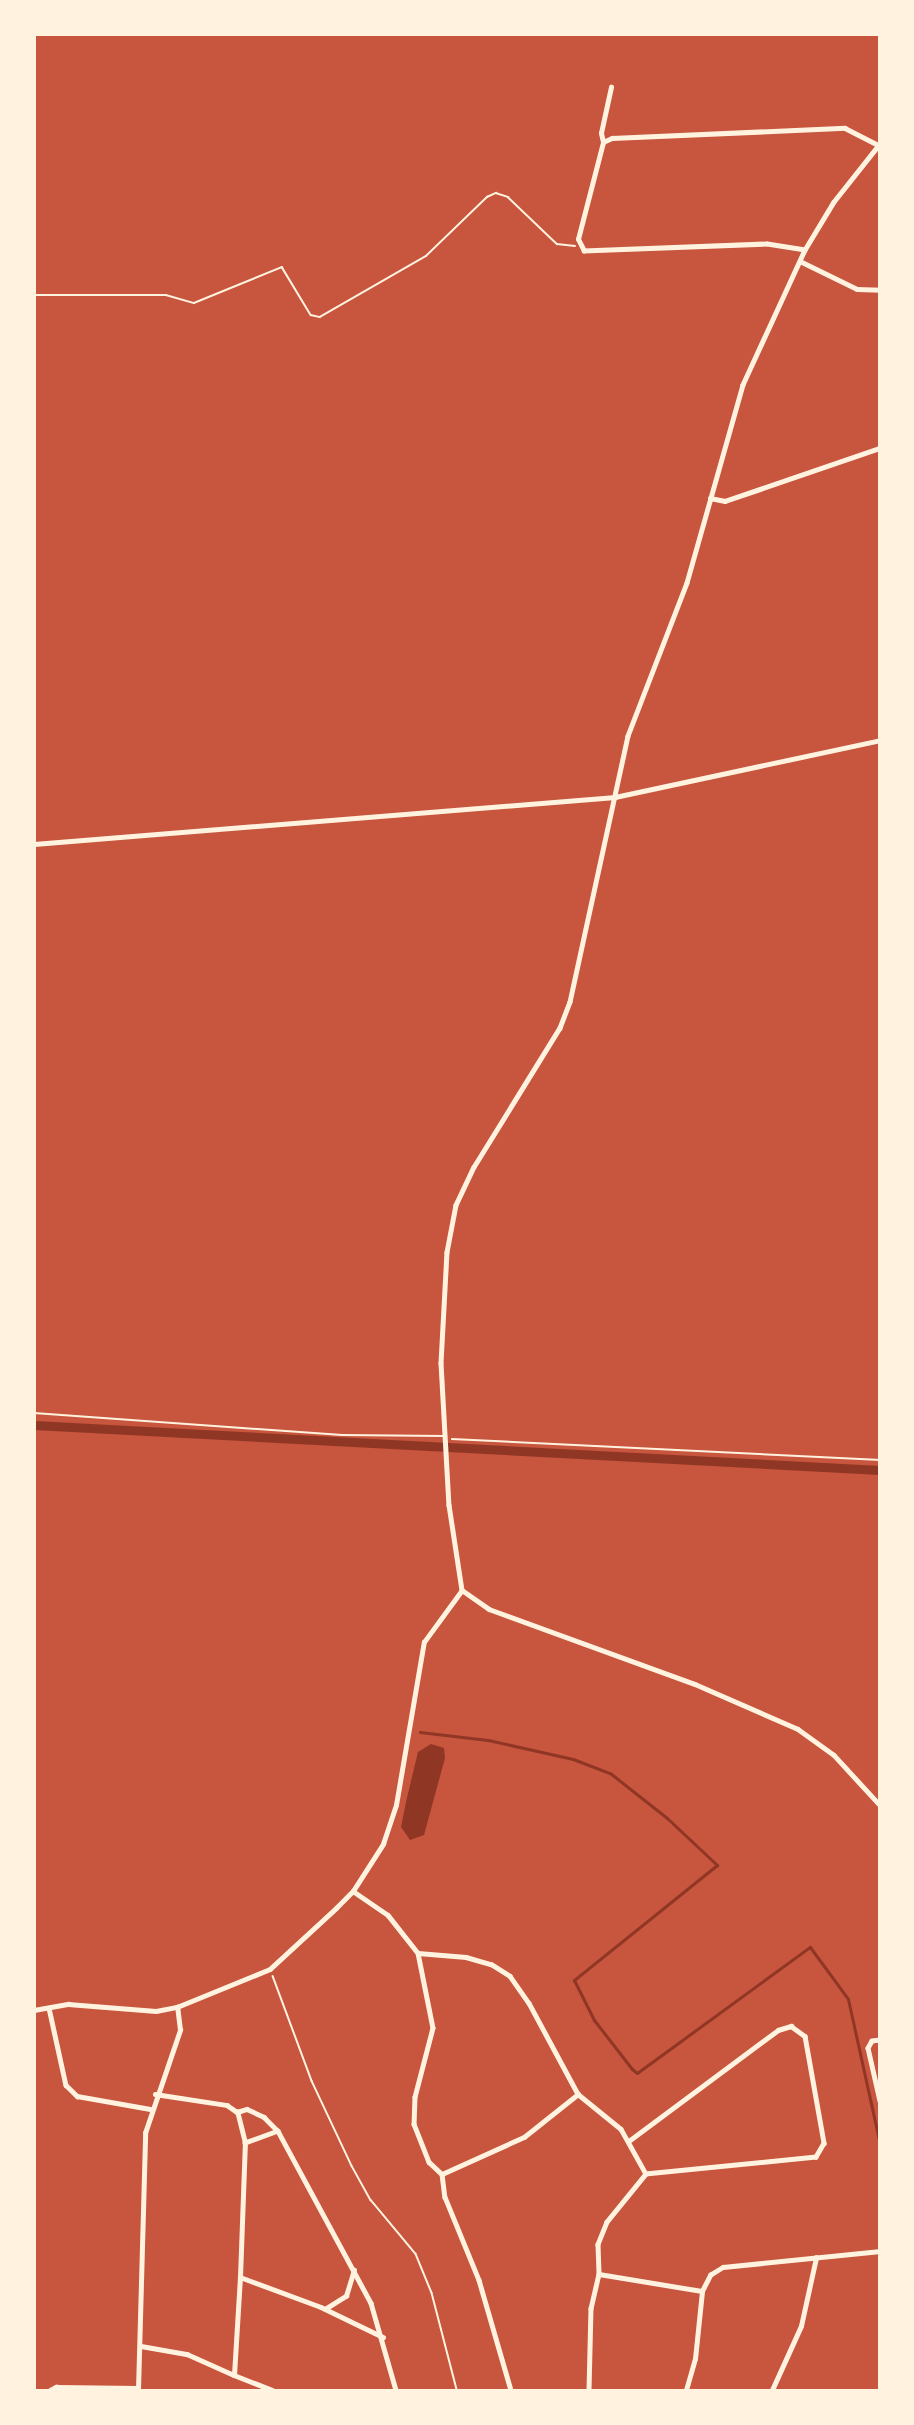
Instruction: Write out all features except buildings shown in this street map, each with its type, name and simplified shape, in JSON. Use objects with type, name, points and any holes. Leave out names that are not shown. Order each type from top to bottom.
[{"type":"street","points":[[611,87],[601,133],[603,142],[578,245],[584,251],[767,244],[805,250]]},
{"type":"street","points":[[603,142],[612,138],[845,128],[879,145],[834,202],[805,250],[802,262],[743,385],[673,623],[628,736],[570,1002],[560,1028],[468,1177],[454,1212],[443,1302],[444,1441],[455,1563],[462,1590],[489,1609],[694,1684],[798,1729],[834,1755],[879,1806]]},
{"type":"street","points":[[802,262],[857,289],[879,290]]},
{"type":"street","points":[[710,498],[725,501],[879,448]]},
{"type":"street","points":[[34,844],[615,797],[879,740]]},
{"type":"street","points":[[34,2010],[90,2004],[156,2011],[177,2007],[270,1969],[353,1891],[383,1844],[396,1805],[424,1642],[462,1590]]},
{"type":"street","points":[[353,1891],[388,1915],[418,1953],[433,2028],[415,2097],[414,2124],[429,2162],[442,2174],[445,2197],[479,2280],[511,2391]]},
{"type":"street","points":[[418,1953],[466,1957],[490,1964],[510,1977],[529,2003],[578,2094],[607,2115],[630,2140],[646,2174]]},
{"type":"street","points":[[50,2391],[56,2387],[138,2389],[141,2346],[142,2163],[150,2109],[180,2030],[177,2007]]},
{"type":"street","points":[[49,2008],[66,2085],[77,2096],[150,2109]]},
{"type":"street","points":[[589,2391],[591,2308],[600,2274],[597,2255],[602,2233],[646,2174],[816,2157],[824,2143],[805,2036],[791,2026],[778,2030],[630,2140]]},
{"type":"street","points":[[879,2040],[872,2041],[868,2048],[879,2101]]},
{"type":"street","points":[[155,2094],[227,2106],[237,2112],[245,2143],[234,2375]]},
{"type":"street","points":[[442,2174],[524,2137],[578,2094]]},
{"type":"street","points":[[237,2112],[247,2109],[264,2117],[278,2131],[354,2270],[383,2337],[396,2391]]},
{"type":"street","points":[[245,2143],[278,2131]]},
{"type":"street","points":[[686,2391],[695,2359],[702,2291],[710,2275],[723,2267],[879,2252]]},
{"type":"street","points":[[772,2391],[801,2326],[816,2258]]},
{"type":"street","points":[[325,2309],[346,2296],[354,2270]]},
{"type":"street","points":[[600,2274],[702,2291]]},
{"type":"street","points":[[240,2277],[325,2309],[383,2337]]},
{"type":"street","points":[[141,2346],[188,2354],[272,2391]]},
{"type":"lane","points":[[34,1413],[444,1441]]},
{"type":"path","points":[[34,295],[166,295],[194,303],[282,267],[311,315],[320,317],[426,256],[479,204],[496,193],[508,197],[560,246],[578,245]]},
{"type":"path","points":[[444,1441],[879,1460]]},
{"type":"path","points":[[270,1969],[312,2081],[352,2166],[371,2200],[416,2254],[432,2293],[457,2391]]},
{"type":"shaded area","points":[[431,1744],[444,1748],[445,1758],[424,1835],[410,1840],[401,1827],[406,1802],[418,1752]]},
{"type":"waterway","points":[[34,1425],[880,1470]]},
{"type":"waterway","points":[[420,1732],[488,1740],[573,1759],[610,1773],[667,1818],[717,1865],[574,1980],[594,2020],[632,2069],[637,2073],[810,1947],[848,1999],[880,2144]]}]
